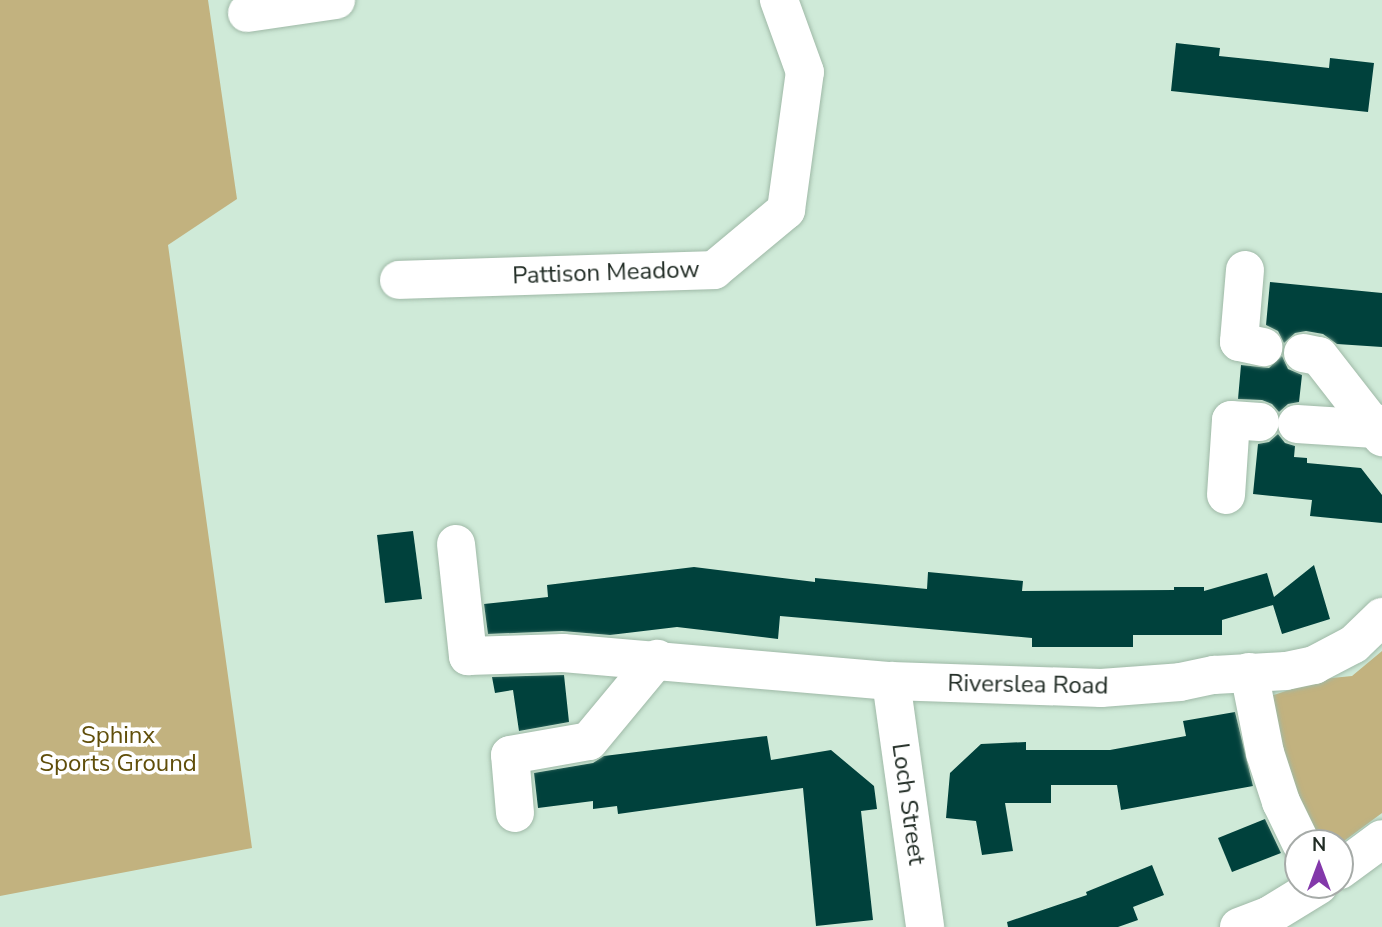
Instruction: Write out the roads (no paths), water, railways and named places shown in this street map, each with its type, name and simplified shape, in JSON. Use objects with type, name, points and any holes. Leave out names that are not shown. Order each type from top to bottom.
[{"type":"street","points":[[247,13],[336,0]]},
{"type":"street","name":"Pattison Meadow","points":[[400,280],[714,270],[786,210],[805,72],[779,0]]},
{"type":"street","points":[[1245,270],[1239,342],[1263,347]]},
{"type":"street","points":[[1303,353],[1319,356],[1380,430]]},
{"type":"street","points":[[1226,495],[1231,420],[1260,422]]},
{"type":"street","points":[[1297,424],[1380,430]]},
{"type":"street","name":"Riverslea Road","points":[[456,544],[468,656],[564,653],[891,681],[1101,688],[1180,682],[1214,674],[1286,671],[1314,665],[1354,643],[1382,617]]},
{"type":"street","points":[[515,813],[510,755],[589,741],[657,659]]},
{"type":"street","points":[[1250,672],[1265,753],[1281,802],[1294,829]]},
{"type":"street","name":"Loch Street","points":[[891,681],[925,927]]},
{"type":"street","points":[[1354,860],[1382,839]]},
{"type":"street","points":[[1261,923],[1298,899]]},
{"type":"park label","name":"Sphinx Sports Ground","points":[[118,750]]}]
